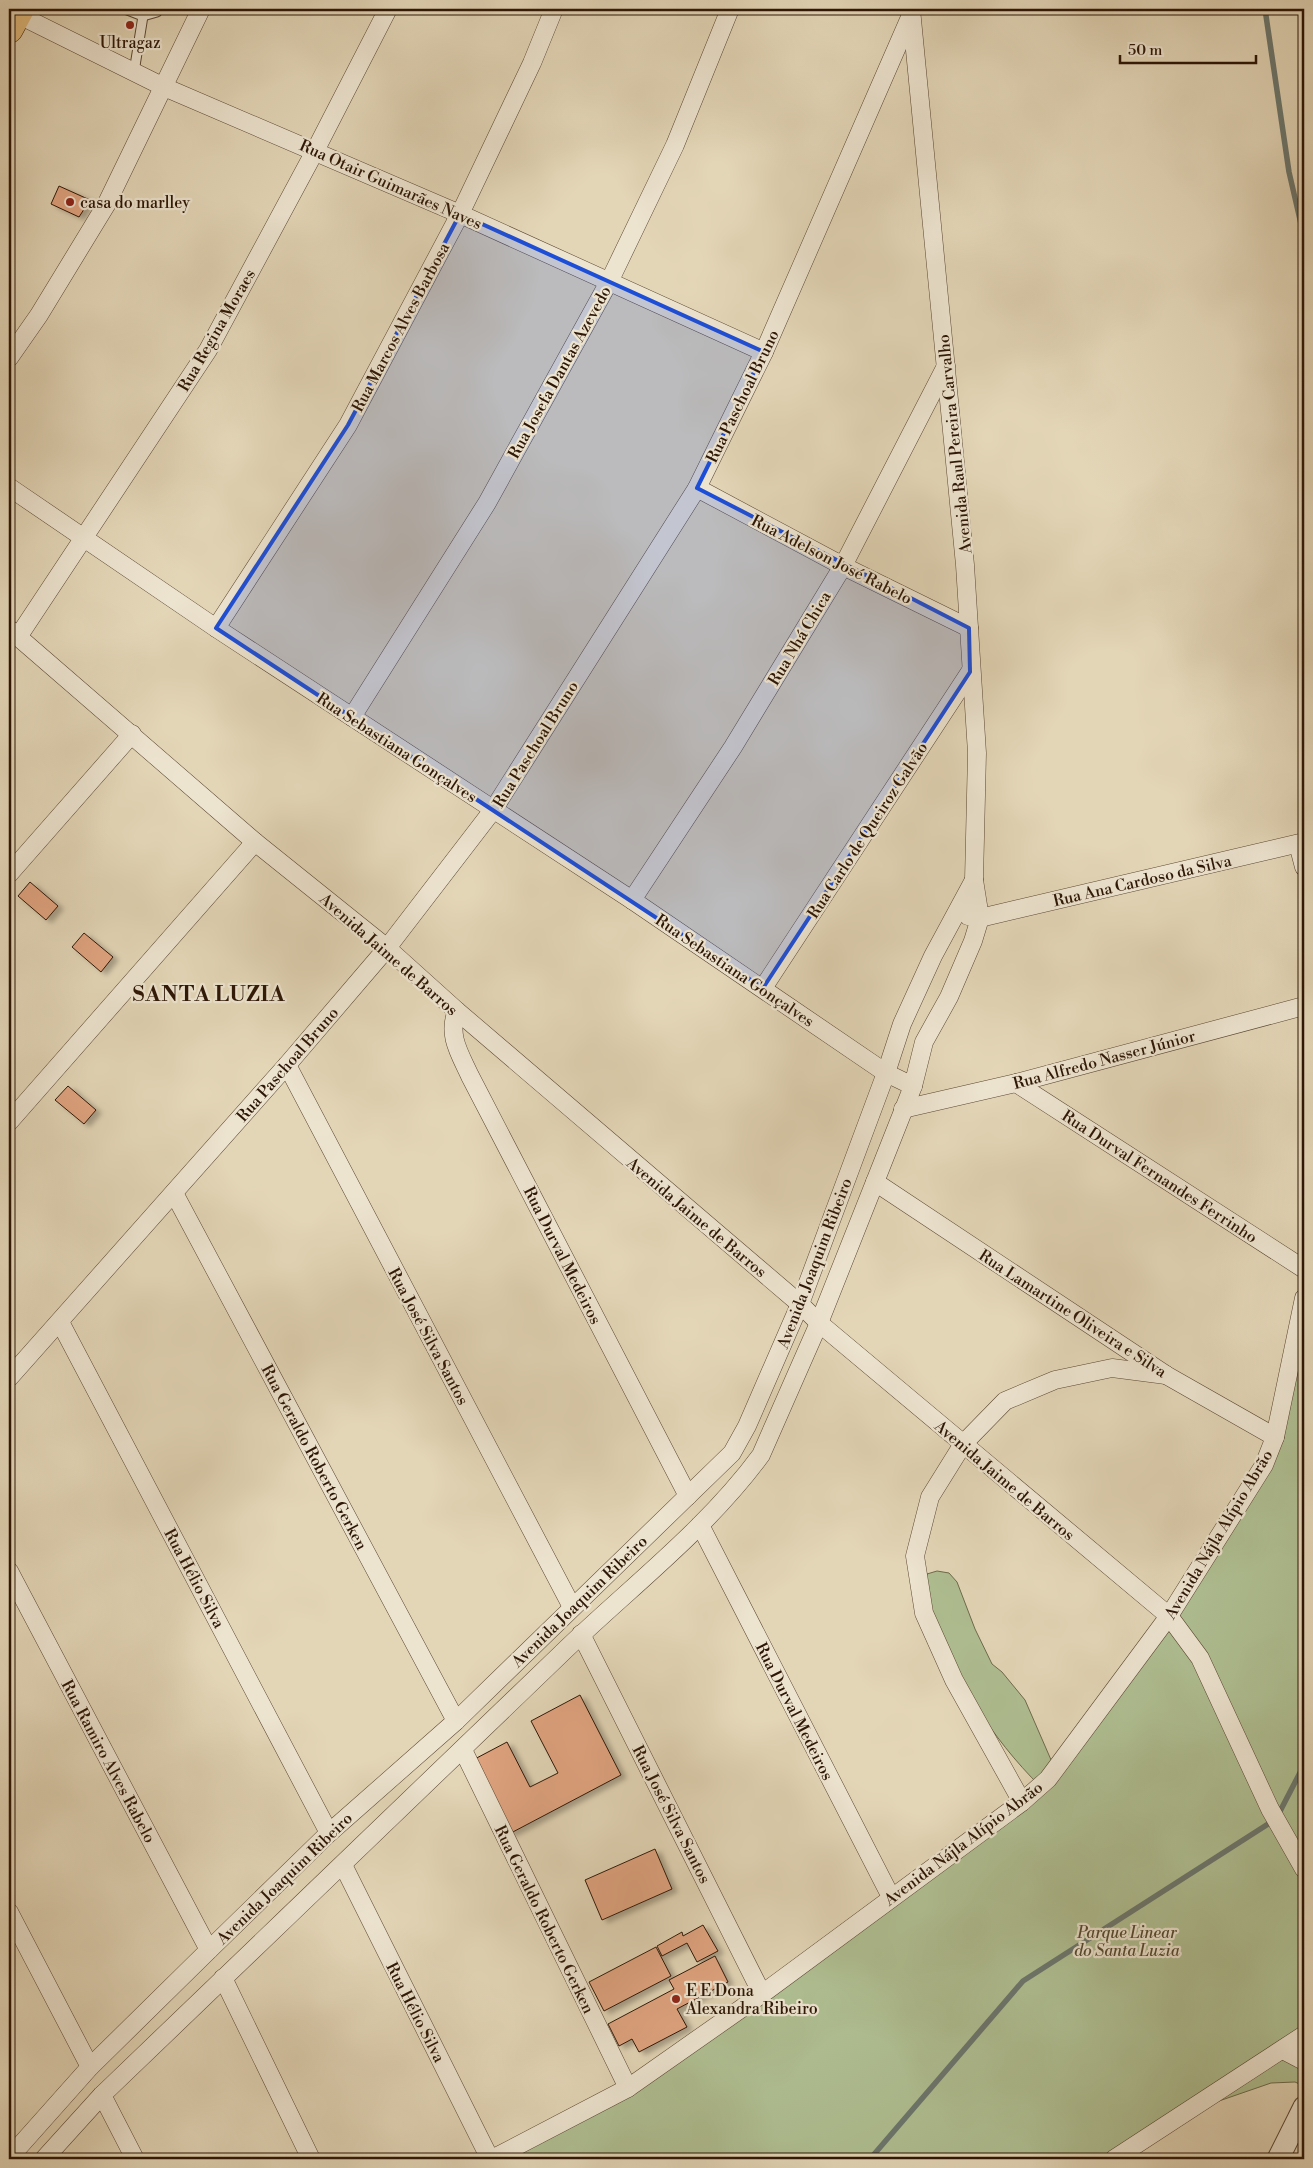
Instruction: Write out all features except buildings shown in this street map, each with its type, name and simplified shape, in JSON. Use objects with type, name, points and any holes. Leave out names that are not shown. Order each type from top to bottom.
[{"type":"street","points":[[9,358],[39,315],[106,205],[202,9]]},
{"type":"street","name":"Rua Regina Moraes","points":[[13,633],[84,537],[208,350],[316,151],[388,9]]},
{"type":"street","name":"Rua Marcos Alves Barbosa","points":[[216,628],[348,425],[460,214],[532,63],[554,9]]},
{"type":"street","name":"Rua Josefa Dantas Azevedo","points":[[352,717],[487,503],[610,280],[675,145],[730,9]]},
{"type":"street","name":"Rua Paschoal Bruno","points":[[9,1378],[287,1065],[387,948],[493,810],[697,488],[764,352],[912,10]]},
{"type":"street","name":"Avenida Raul Pereira Carvalho","points":[[912,10],[966,565],[970,672],[977,754],[974,880],[980,918]]},
{"type":"street","name":"Rua Otair Guimarães Naves","points":[[15,17],[164,87],[316,151],[610,280],[764,352]]},
{"type":"street","name":"Rua Nhá Chica","points":[[632,900],[732,747],[843,566],[946,365]]},
{"type":"street","name":"Rua Sebastiana Gonçalves","points":[[9,487],[216,628],[632,900],[886,1073],[913,1086]]},
{"type":"street","name":"Rua Adelson José Rabelo","points":[[697,488],[843,566],[968,628]]},
{"type":"street","name":"Avenida Jaime de Barros","points":[[13,633],[255,842],[387,948],[457,1012],[800,1304],[819,1324],[1169,1616],[1200,1658],[1270,1810],[1304,1869]]},
{"type":"street","name":"Rua Carlo de Queiroz Galvão","points":[[763,988],[970,672]]},
{"type":"street","points":[[11,868],[132,734]]},
{"type":"street","points":[[9,1122],[255,842]]},
{"type":"street","points":[[1301,842],[1304,867]]},
{"type":"street","name":"Rua Ana Cardoso da Silva","points":[[980,918],[1301,842]]},
{"type":"street","name":"Avenida Raul Pereira Carvalho","points":[[956,913],[974,880]]},
{"type":"street","points":[[956,913],[980,918]]},
{"type":"street","name":"Avenida Joaquim Ribeiro","points":[[9,2158],[90,2067],[209,1950],[329,1833],[456,1721],[732,1453],[747,1426],[800,1304],[886,1073],[902,1024],[932,956],[956,913]]},
{"type":"street","name":"Avenida Joaquim Ribeiro","points":[[44,2159],[102,2095],[582,1634],[700,1525],[749,1471],[761,1455],[819,1324],[913,1086],[924,1042],[949,997],[973,941],[980,918]]},
{"type":"street","name":"Rua Alfredo Nasser Júnior","points":[[903,1109],[1016,1083],[1304,1006]]},
{"type":"street","name":"Rua Durval Medeiros","points":[[457,1012],[452,1023],[452,1033],[470,1076],[688,1496]]},
{"type":"street","name":"Rua José Silva Santos","points":[[287,1065],[572,1607]]},
{"type":"street","name":"Rua Durval Fernandes Ferrinho","points":[[1016,1083],[1304,1269]]},
{"type":"street","name":"Rua Lamartine Oliveira e Silva","points":[[875,1182],[1166,1374],[1275,1437]]},
{"type":"street","name":"Rua Geraldo Roberto Gerken","points":[[174,1193],[456,1721]]},
{"type":"street","name":"Avenida Nájla Alípio Abrão","points":[[491,2159],[628,2088],[762,1994],[1022,1802],[1048,1779],[1169,1616],[1264,1465],[1275,1437],[1304,1298]]},
{"type":"street","name":"Rua Hélio Silva","points":[[60,1322],[329,1833]]},
{"type":"street","points":[[1022,1802],[954,1680],[924,1613],[915,1556],[930,1497],[963,1444],[1005,1401],[1055,1380],[1112,1368],[1166,1374]]},
{"type":"street","name":"Rua Durval Medeiros","points":[[700,1525],[891,1898]]},
{"type":"street","name":"Rua Ramiro Alves Rabelo","points":[[9,1571],[209,1950]]},
{"type":"street","name":"Rua José Silva Santos","points":[[582,1634],[762,1994]]},
{"type":"street","name":"Rua Geraldo Roberto Gerken","points":[[463,1750],[628,2088]]},
{"type":"street","name":"Rua Hélio Silva","points":[[343,1865],[491,2159]]},
{"type":"street","points":[[9,1912],[90,2067]]},
{"type":"street","points":[[223,1978],[311,2159]]},
{"type":"street","points":[[1114,2159],[1284,2050],[1304,2035]]},
{"type":"street","points":[[1284,2050],[1304,2061]]},
{"type":"street","points":[[102,2095],[135,2159]]},
{"type":"street","points":[[1278,2159],[1304,2107]]},
{"type":"lane","points":[[125,9],[143,16],[157,12],[158,9]]},
{"type":"lane","points":[[134,72],[143,16]]},
{"type":"highlighted area","points":[[460,214],[764,352],[697,488],[969,628],[970,672],[763,988],[216,628],[348,425]]},
{"type":"green space","name":"Parque Linear do Santa Luzia","points":[[1304,1298],[1304,2086],[1295,2082],[1271,2083],[1190,2111],[1114,2159],[492,2159],[628,2088],[1040,1786],[989,1726],[961,1680],[939,1632],[931,1608],[926,1587],[927,1574],[937,1571],[949,1573],[957,1582],[975,1629],[992,1664],[1002,1672],[1025,1700],[1055,1769],[1264,1465]]},
{"type":"waterway","points":[[1265,9],[1289,172],[1304,237]]},
{"type":"waterway","points":[[870,2159],[1023,1981],[1276,1819],[1304,1765]]},
{"type":"place","name":"Ultragaz","points":[[130,25]]},
{"type":"place","name":"casa do marlley","points":[[70,202]]},
{"type":"place","name":"E E Dona Alexandra Ribeiro","points":[[676,1999]]},
{"type":"district","name":"SANTA LUZIA","points":[[209,994]]}]
